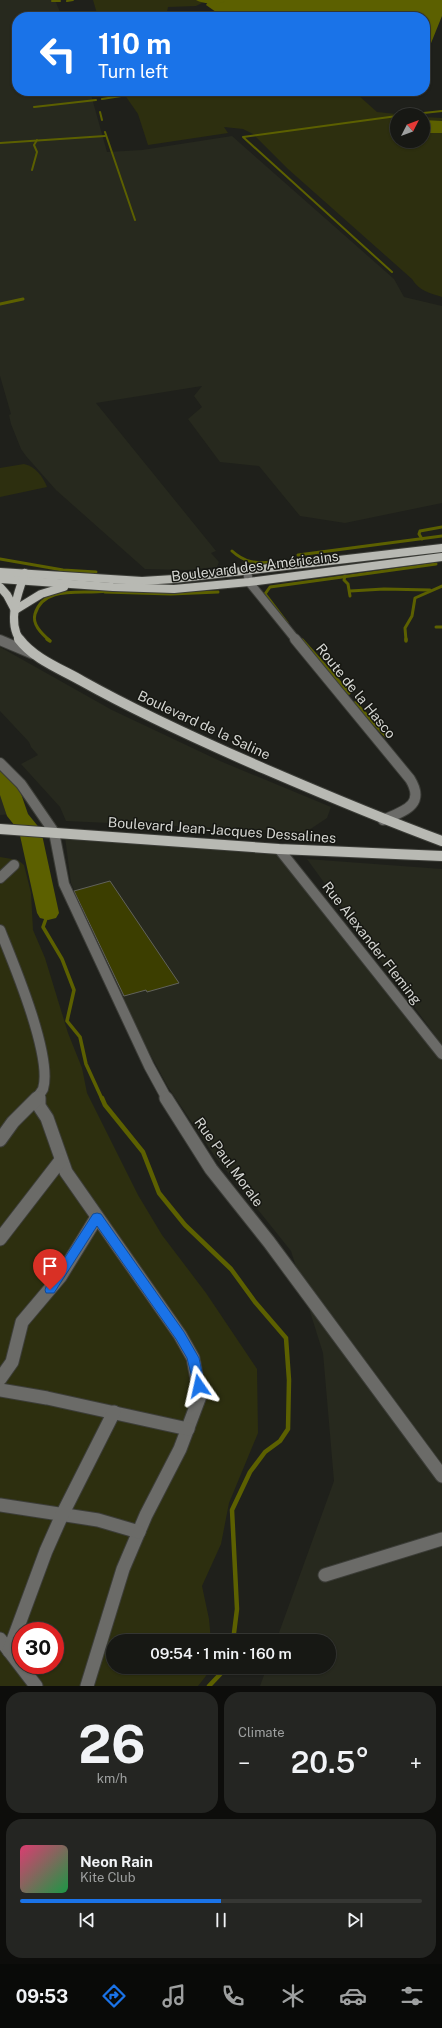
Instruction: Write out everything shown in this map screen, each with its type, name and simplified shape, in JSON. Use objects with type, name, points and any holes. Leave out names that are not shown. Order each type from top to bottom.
[{"type":"main road","name":"Boulevard des Américains","points":[[24,577],[142,581],[174,579],[442,548]]},
{"type":"main road","name":"Boulevard des Américains","points":[[24,577],[87,585],[174,589],[249,582],[442,557]]},
{"type":"main road","points":[[0,572],[24,577]]},
{"type":"main road","points":[[0,579],[24,577]]},
{"type":"main road","name":"Boulevard de la Saline","points":[[24,577],[12,621],[18,637],[27,647],[43,658],[85,683],[177,731],[383,820],[442,842]]},
{"type":"main road","points":[[0,587],[8,595],[16,610],[34,597],[48,591],[87,585]]},
{"type":"main road","name":"Boulevard Jean-Jacques Dessalines","points":[[0,829],[280,849],[442,856]]},
{"type":"street","name":"Route de la Hasco","points":[[247,571],[249,582],[410,779],[417,792],[417,797],[410,806],[383,820]]},
{"type":"street","points":[[0,640],[43,658]]},
{"type":"street","points":[[0,763],[21,784],[54,832]]},
{"type":"street","name":"Rue Paul Morale","points":[[54,832],[64,884],[149,1066],[172,1109],[211,1168],[269,1242],[442,1476]]},
{"type":"street","name":"Rue Alexander Fleming","points":[[280,849],[442,1054]]},
{"type":"street","points":[[0,878],[14,865]]},
{"type":"street","points":[[0,930],[30,1012],[43,1056],[45,1073],[44,1087],[39,1095],[13,1122],[0,1140]]},
{"type":"street","points":[[39,1095],[39,1106],[47,1118],[66,1172],[180,1335],[193,1358],[200,1396],[180,1449],[123,1568],[87,1686]]},
{"type":"street","points":[[0,1239],[61,1160]]},
{"type":"street","points":[[0,1379],[6,1374],[13,1360],[20,1327],[28,1315],[55,1284],[97,1217]]},
{"type":"street","points":[[0,1390],[47,1398],[188,1429]]},
{"type":"street","points":[[9,1651],[46,1551],[62,1515],[114,1412]]},
{"type":"street","points":[[0,1505],[98,1520],[139,1532]]},
{"type":"street","points":[[325,1575],[442,1539]]},
{"type":"street","points":[[0,1639],[36,1686]]},
{"type":"shaded area","points":[[0,0],[55,0],[60,12],[12,12],[12,96],[91,96],[107,152],[142,150],[232,136],[394,279],[404,297],[442,306],[442,503],[345,523],[300,516],[259,466],[220,462],[188,419],[202,407],[194,396],[202,386],[96,403],[216,551],[211,553],[219,562],[217,567],[186,570],[145,569],[56,490],[26,456],[21,449],[11,424],[9,415],[11,414],[0,376]]},
{"type":"shaded area","points":[[209,0],[442,0],[442,16],[430,46],[430,12],[216,12],[206,5]]},
{"type":"shaded area","points":[[430,120],[442,121],[442,133],[430,133]]},
{"type":"shaded area","points":[[0,647],[112,710],[220,761],[331,807],[327,818],[306,832],[66,821],[60,807],[21,764],[38,755],[31,747],[29,742],[0,711]]},
{"type":"shaded area","points":[[0,777],[6,787],[13,814],[0,815]]},
{"type":"shaded area","points":[[65,837],[284,853],[442,1055],[442,1686],[260,1686],[264,1674],[336,1674],[336,1634],[279,1634],[334,1481],[323,1353],[291,1251],[214,1155],[168,1087],[142,1039],[71,883]]},
{"type":"shaded area","points":[[307,859],[442,869],[442,1045]]},
{"type":"green space","points":[[93,0],[206,1],[196,6],[168,7],[167,12],[97,12]]},
{"type":"green space","points":[[125,96],[359,96],[377,112],[390,113],[390,148],[430,148],[430,117],[442,118],[442,297],[425,291],[418,286],[288,169],[253,134],[243,129],[224,127],[228,133],[148,145],[138,114]]},
{"type":"green space","points":[[24,464],[32,467],[38,472],[47,487],[0,497],[0,468]]},
{"type":"green space","points":[[0,857],[18,860],[24,865],[31,893],[33,930],[45,958],[68,1033],[82,1068],[87,1093],[138,1195],[162,1235],[206,1293],[257,1369],[258,1433],[229,1503],[221,1544],[202,1586],[209,1619],[210,1634],[106,1634],[106,1674],[207,1674],[198,1686],[0,1686]]},
{"type":"building","points":[[110,881],[179,983],[147,992],[146,990],[124,996],[74,891]]},
{"type":"waterway","points":[[67,1],[73,0]]},
{"type":"waterway","points":[[200,0],[221,1]]},
{"type":"waterway","points":[[52,1],[60,1]]},
{"type":"waterway","points":[[102,99],[121,96]]},
{"type":"waterway","points":[[34,107],[96,100]]},
{"type":"waterway","points":[[430,112],[442,111]]},
{"type":"waterway","points":[[100,112],[102,120]]},
{"type":"waterway","points":[[390,117],[243,137],[392,272]]},
{"type":"waterway","points":[[105,132],[135,220]]},
{"type":"waterway","points":[[37,141],[105,136]]},
{"type":"waterway","points":[[0,143],[37,141]]},
{"type":"waterway","points":[[32,170],[37,152],[34,145],[37,141]]},
{"type":"waterway","points":[[0,304],[23,299]]},
{"type":"waterway","points":[[422,539],[419,534],[420,531],[442,527]]},
{"type":"waterway","points":[[422,539],[442,536]]},
{"type":"waterway","points":[[298,555],[422,539]]},
{"type":"waterway","points":[[232,551],[246,560],[260,563],[271,562]]},
{"type":"waterway","points":[[0,559],[63,570],[96,572]]},
{"type":"waterway","points":[[345,577],[436,564]]},
{"type":"waterway","points":[[287,623],[265,594],[270,587],[345,577]]},
{"type":"waterway","points":[[345,577],[344,580],[348,584],[350,596]]},
{"type":"waterway","points":[[406,640],[405,628],[412,616],[415,598],[442,586]]},
{"type":"waterway","points":[[350,591],[384,589],[430,590]]},
{"type":"waterway","points":[[49,640],[38,628],[34,618],[40,605],[47,598],[65,593],[106,591]]},
{"type":"waterway","points":[[105,592],[171,594],[218,592]]},
{"type":"waterway","points":[[436,627],[442,627]]},
{"type":"waterway","points":[[302,640],[349,693]]},
{"type":"waterway","points":[[355,703],[386,736]]},
{"type":"waterway","points":[[0,776],[7,785],[18,816],[30,830],[48,913]]},
{"type":"waterway","points":[[48,913],[43,927],[62,959],[74,990],[67,1021],[80,1037],[86,1064],[102,1099]]},
{"type":"waterway","points":[[102,1098],[105,1105],[143,1152],[159,1193],[185,1225],[231,1269],[255,1302],[286,1338],[289,1380],[288,1429],[280,1441],[265,1452],[250,1472],[232,1510],[237,1609],[234,1634]]},
{"type":"waterway","points":[[209,1686],[220,1674]]},
{"type":"route","points":[[50,1290],[97,1217],[180,1335],[193,1358],[199,1386]]}]
